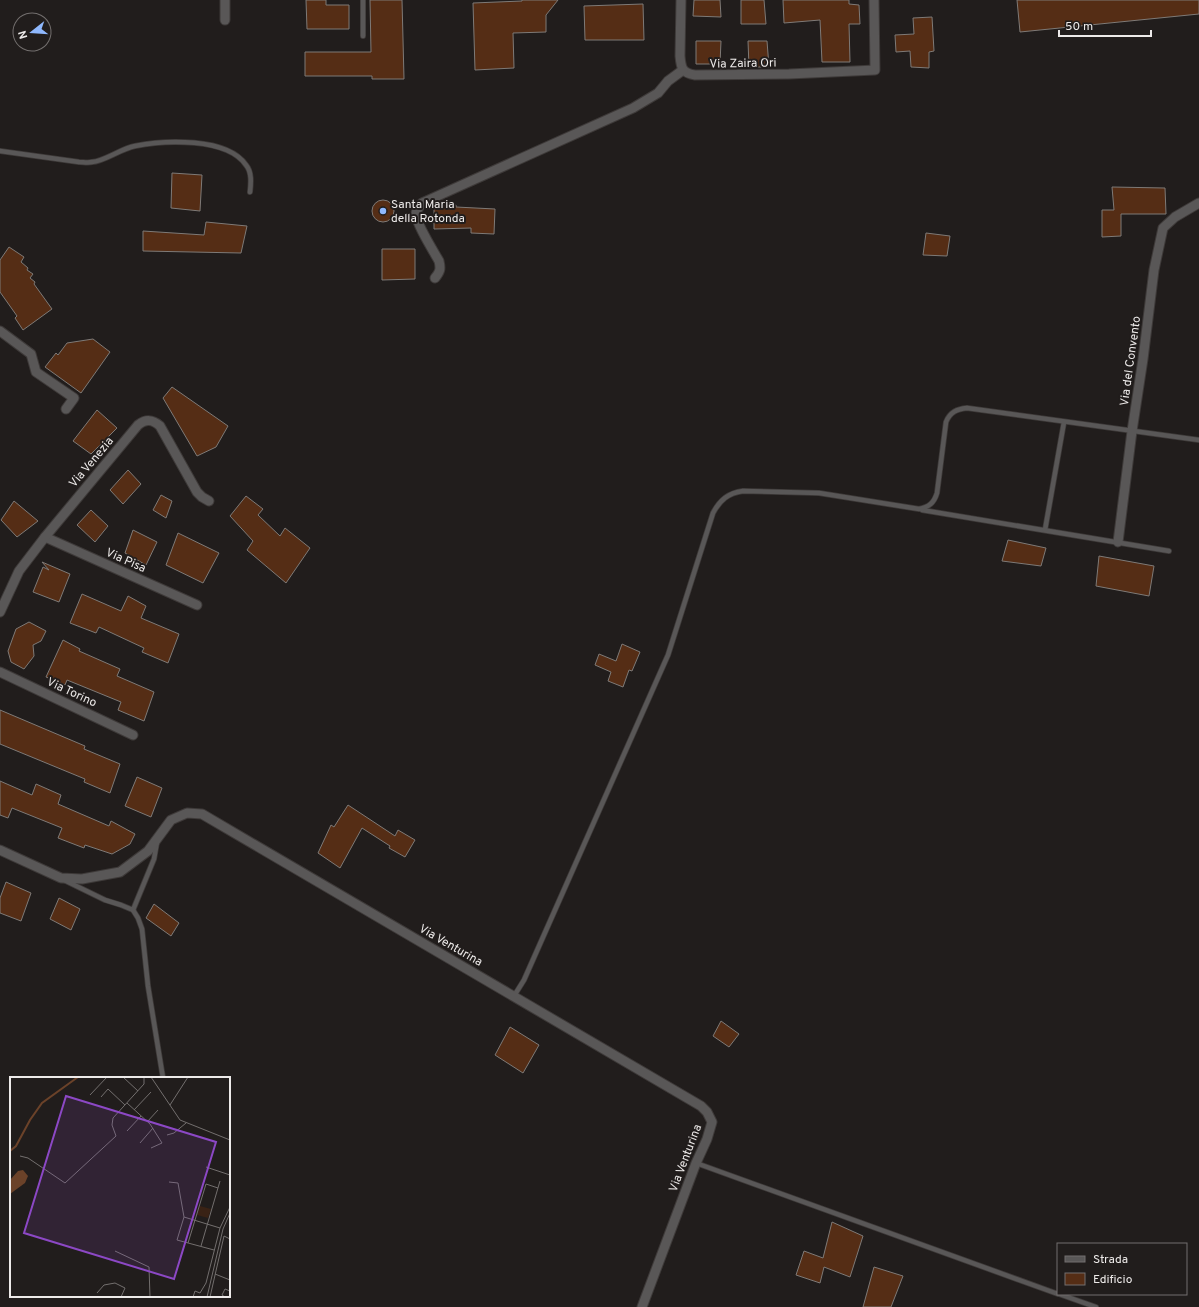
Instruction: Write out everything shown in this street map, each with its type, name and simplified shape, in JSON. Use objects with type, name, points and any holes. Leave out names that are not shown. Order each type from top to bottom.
[{"type":"street","points":[[225,0],[225,20]]},
{"type":"street","points":[[435,278],[441,267],[418,223],[416,215],[418,208],[422,203],[633,108],[658,93],[668,81],[683,70],[680,56],[681,0]]},
{"type":"street","name":"Via Zaira Ori","points":[[683,70],[688,74],[695,75],[789,74],[875,70],[874,0]]},
{"type":"street","name":"Via del Convento","points":[[1118,542],[1154,270],[1163,228],[1175,217],[1199,203]]},
{"type":"street","points":[[0,330],[31,354],[36,372],[74,398],[66,409]]},
{"type":"street","name":"Via Venezia","points":[[0,612],[4,595],[19,571],[45,536],[138,425],[147,420],[155,422],[160,426],[197,492],[208,501]]},
{"type":"street","name":"Via Pisa","points":[[45,536],[197,605]]},
{"type":"street","name":"Via Torino","points":[[0,672],[133,735]]},
{"type":"street","name":"Via Venturina","points":[[0,850],[60,878],[82,879],[120,872],[148,851],[172,820],[187,813],[202,814],[701,1106],[707,1112],[712,1122],[707,1139],[696,1163],[642,1307]]},
{"type":"lane","points":[[363,0],[363,36]]},
{"type":"lane","points":[[0,151],[79,162],[92,162],[134,146],[177,141],[193,143],[220,148],[240,158],[246,164],[249,171],[251,181],[250,192]]},
{"type":"lane","points":[[918,509],[925,508],[935,500],[946,422],[948,417],[961,408],[1199,440]]},
{"type":"lane","points":[[1045,530],[1064,422]]},
{"type":"lane","points":[[514,996],[524,980],[668,655],[713,513],[721,500],[733,492],[743,491],[819,493],[1169,551]]},
{"type":"lane","points":[[133,910],[154,859],[158,838]]},
{"type":"lane","points":[[60,878],[105,900],[121,904],[133,910],[138,918],[142,929],[148,986],[163,1077]]},
{"type":"lane","points":[[696,1163],[1057,1293]]},
{"type":"lane","points":[[1062,1295],[1096,1307]]},
{"type":"building","points":[[306,0],[326,0],[326,5],[349,5],[349,29],[307,29]]},
{"type":"building","points":[[370,0],[402,0],[404,79],[372,79],[372,76],[305,76],[305,52],[371,52]]},
{"type":"building","points":[[522,0],[558,0],[546,15],[546,32],[513,33],[514,68],[475,70],[473,3]]},
{"type":"building","points":[[694,0],[720,0],[721,17],[693,16]]},
{"type":"building","points":[[741,0],[764,0],[766,24],[741,24]]},
{"type":"building","points":[[783,0],[849,0],[849,4],[859,5],[860,24],[849,24],[850,62],[822,62],[820,20],[784,23]]},
{"type":"building","points":[[1017,0],[1199,0],[1199,14],[1020,32]]},
{"type":"building","points":[[643,4],[644,40],[585,40],[584,6]]},
{"type":"building","points":[[932,17],[934,51],[929,52],[929,68],[911,67],[910,51],[896,52],[895,35],[914,34],[913,18]]},
{"type":"building","points":[[696,41],[721,41],[720,64],[696,64]]},
{"type":"building","points":[[748,41],[767,41],[769,67],[749,67]]},
{"type":"building","points":[[172,173],[202,175],[200,211],[171,208]]},
{"type":"building","points":[[1112,187],[1165,188],[1166,214],[1121,214],[1121,236],[1102,237],[1102,210],[1114,210]]},
{"type":"building","name":"Santa Maria della Rotonda","points":[[383,200],[391,203],[394,211],[391,219],[383,222],[375,219],[372,211],[375,203]]},
{"type":"building","points":[[434,205],[456,205],[456,207],[495,209],[494,234],[471,233],[471,228],[434,229]]},
{"type":"building","points":[[206,222],[247,226],[241,253],[143,251],[143,231],[204,235]]},
{"type":"building","points":[[926,233],[950,236],[947,256],[923,255]]},
{"type":"building","points":[[9,247],[24,257],[21,262],[28,268],[27,270],[33,274],[30,278],[35,282],[34,284],[52,309],[23,330],[15,318],[17,316],[0,292],[0,260]]},
{"type":"building","points":[[382,249],[415,249],[415,279],[382,280]]},
{"type":"building","points":[[93,339],[110,352],[81,393],[45,367],[56,353],[58,355],[67,343]]},
{"type":"building","points":[[172,387],[228,426],[216,447],[197,456],[163,398]]},
{"type":"building","points":[[97,410],[117,428],[91,454],[73,441]]},
{"type":"building","points":[[128,470],[141,484],[123,504],[110,490]]},
{"type":"building","points":[[161,495],[172,501],[166,518],[153,510]]},
{"type":"building","points":[[246,496],[263,509],[258,515],[280,536],[285,528],[310,548],[286,583],[247,550],[253,541],[230,516]]},
{"type":"building","points":[[14,501],[38,521],[17,537],[1,520]]},
{"type":"building","points":[[91,510],[108,526],[95,542],[77,525]]},
{"type":"building","points":[[133,530],[157,542],[146,565],[125,553]]},
{"type":"building","points":[[178,533],[219,553],[203,583],[166,565]]},
{"type":"building","points":[[1008,540],[1046,548],[1041,566],[1002,561]]},
{"type":"building","points":[[1099,556],[1154,566],[1149,596],[1096,586]]},
{"type":"building","points":[[42,562],[70,574],[59,602],[33,592],[43,567],[49,570]]},
{"type":"building","points":[[82,594],[121,611],[128,596],[146,606],[141,618],[179,634],[168,663],[142,652],[144,648],[99,627],[96,633],[70,623]]},
{"type":"building","points":[[29,622],[46,631],[41,641],[33,645],[34,656],[24,669],[11,662],[8,651],[16,629]]},
{"type":"building","points":[[63,640],[80,649],[79,651],[120,669],[117,676],[154,692],[144,721],[118,710],[121,702],[67,680],[65,685],[46,677]]},
{"type":"building","points":[[622,644],[640,652],[632,671],[629,670],[623,687],[608,681],[611,672],[595,665],[599,654],[616,661]]},
{"type":"building","points":[[0,710],[85,746],[84,749],[120,764],[110,793],[84,782],[85,779],[0,744]]},
{"type":"building","points":[[137,777],[162,788],[151,817],[125,806]]},
{"type":"building","points":[[0,781],[32,795],[36,784],[61,795],[58,804],[109,826],[111,821],[135,834],[130,844],[112,854],[85,845],[84,848],[58,838],[62,828],[12,808],[8,818],[0,815]]},
{"type":"building","points":[[348,805],[395,836],[398,830],[415,840],[405,857],[389,848],[390,846],[362,828],[340,868],[318,853],[331,825],[334,827]]},
{"type":"building","points":[[6,882],[31,893],[21,921],[0,913],[0,898]]},
{"type":"building","points":[[59,898],[80,909],[71,930],[50,919]]},
{"type":"building","points":[[154,904],[179,923],[171,936],[146,918]]},
{"type":"building","points":[[721,1021],[739,1034],[729,1047],[713,1036]]},
{"type":"building","points":[[510,1027],[539,1045],[523,1073],[495,1055]]},
{"type":"building","points":[[832,1222],[863,1236],[850,1277],[824,1267],[820,1283],[796,1275],[804,1251],[823,1258]]},
{"type":"building","points":[[874,1267],[903,1276],[891,1307],[863,1307]]},
{"type":"place","name":"Santa Maria della Rotonda","points":[[383,211]]}]
